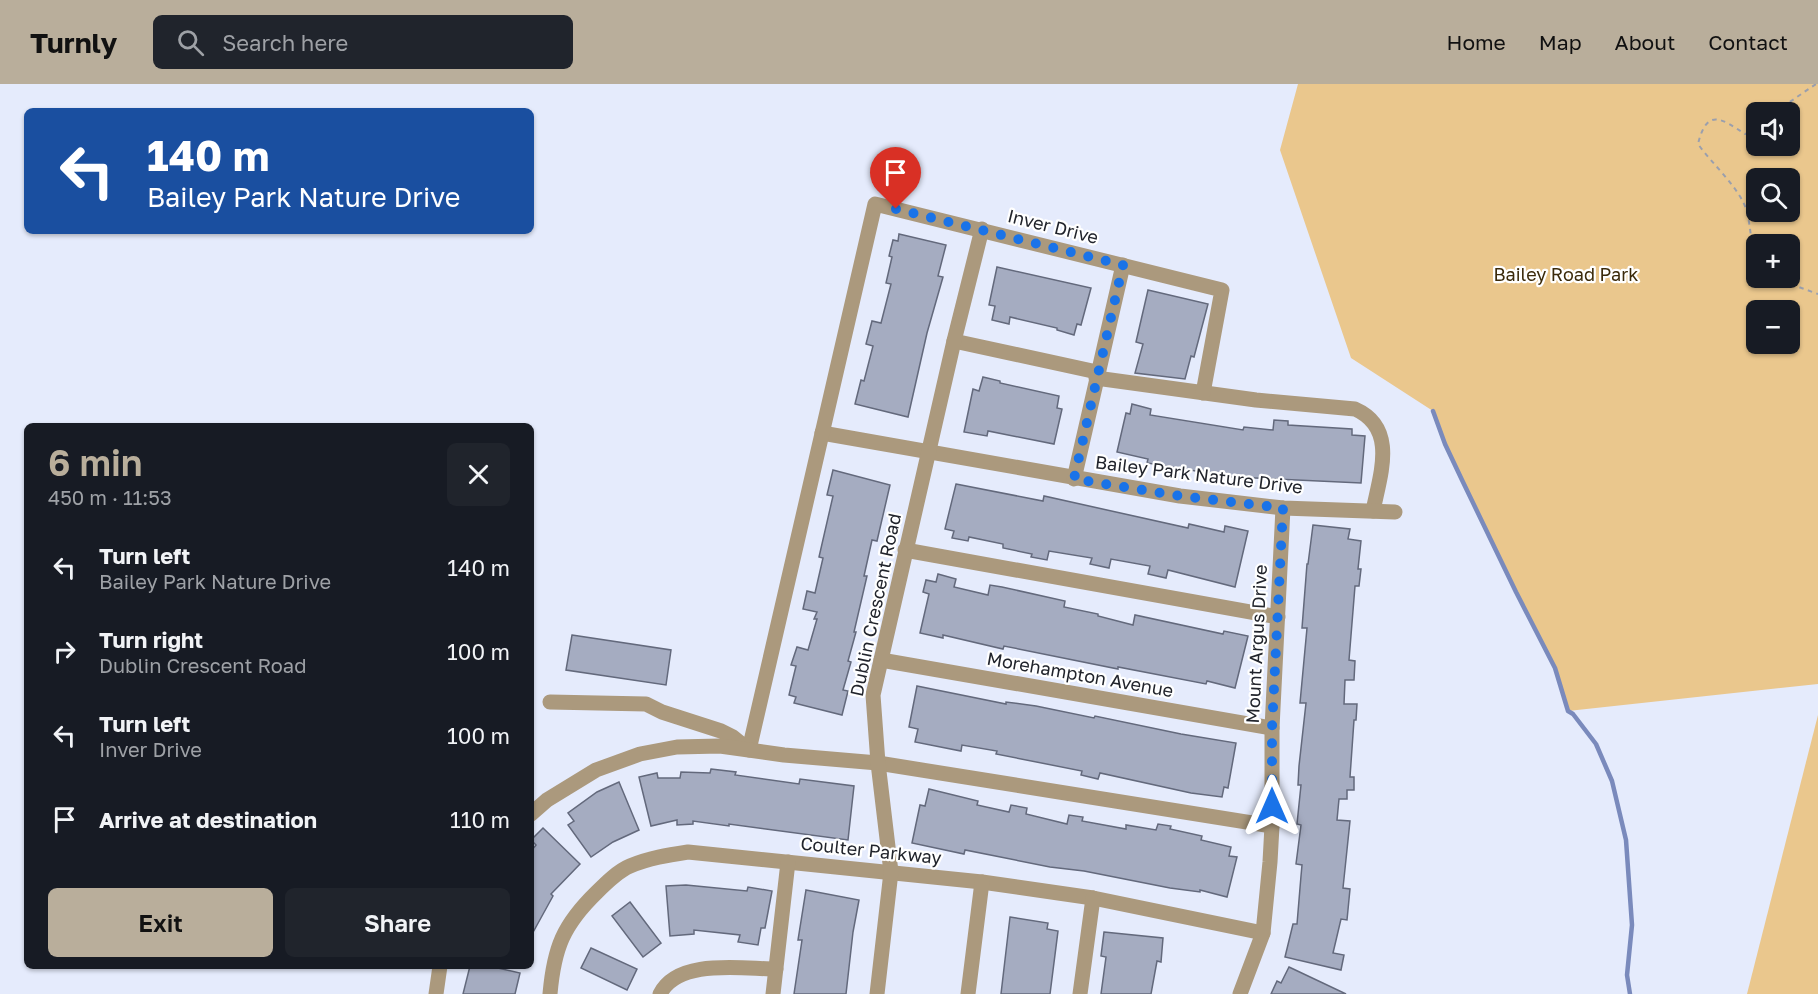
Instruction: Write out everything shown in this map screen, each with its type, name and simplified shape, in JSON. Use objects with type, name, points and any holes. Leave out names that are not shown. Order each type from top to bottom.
[{"type":"street","name":"Inver Drive","points":[[822,433],[875,204],[1222,290],[1203,393]]},
{"type":"street","name":"Dublin Crescent Road","points":[[878,994],[891,872],[878,763],[873,695],[905,550],[982,229]]},
{"type":"street","points":[[1074,479],[1123,265]]},
{"type":"street","points":[[954,341],[1097,375],[1203,393],[1355,409],[1365,413],[1379,429],[1382,441],[1383,458],[1373,511]]},
{"type":"street","name":"Bailey Park Nature Drive","points":[[822,433],[1180,496],[1283,508],[1395,512]]},
{"type":"street","points":[[749,750],[822,433]]},
{"type":"street","name":"Mount Argus Drive","points":[[1240,994],[1263,933],[1272,826],[1272,728],[1283,508]]},
{"type":"street","points":[[905,550],[1278,617]]},
{"type":"street","name":"Morehampton Avenue","points":[[881,660],[1272,728]]},
{"type":"street","points":[[550,702],[646,704],[662,712],[721,731],[749,750]]},
{"type":"street","points":[[534,811],[547,800],[596,770],[640,754],[677,747],[720,746],[784,755],[878,763],[1272,826]]},
{"type":"street","name":"Coulter Parkway","points":[[550,994],[552,963],[564,931],[583,905],[628,867],[657,857],[688,852],[982,882],[1093,898],[1263,933]]},
{"type":"street","points":[[773,994],[788,862]]},
{"type":"street","points":[[968,994],[982,882]]},
{"type":"street","points":[[1080,994],[1093,898]]},
{"type":"street","points":[[436,994],[440,969]]},
{"type":"street","points":[[660,994],[682,972],[700,969],[776,969]]},
{"type":"path","points":[[1788,102],[1816,84]]},
{"type":"path","points":[[1746,134],[1720,118],[1710,122],[1701,133],[1698,144],[1738,194],[1747,211],[1750,234]]},
{"type":"path","points":[[1800,287],[1818,294]]},
{"type":"green space","name":"Bailey Road Park","points":[[1298,84],[1818,84],[1818,684],[1568,711],[1555,668],[1462,480],[1433,411],[1351,358],[1280,150]]},
{"type":"green space","points":[[1818,715],[1818,994],[1747,994]]},
{"type":"building","points":[[899,234],[946,245],[938,276],[943,277],[927,333],[908,417],[855,404],[873,346],[866,344],[872,321],[881,323],[891,284],[886,283],[892,257],[889,256],[893,240],[898,241]]},
{"type":"building","points":[[997,267],[1091,288],[1081,325],[1077,324],[1074,335],[1057,330],[1057,328],[1010,317],[1009,324],[992,320],[995,306],[989,305]]},
{"type":"building","points":[[1148,290],[1208,304],[1194,357],[1191,356],[1185,379],[1135,373],[1143,344],[1136,342]]},
{"type":"building","points":[[983,377],[1059,396],[1057,408],[1062,409],[1054,444],[988,431],[987,436],[964,432],[973,389],[979,391]]},
{"type":"building","points":[[1132,404],[1151,409],[1150,415],[1243,430],[1244,427],[1273,430],[1274,420],[1288,421],[1288,425],[1352,429],[1352,435],[1365,436],[1361,483],[1232,477],[1147,463],[1148,459],[1117,452],[1126,413],[1130,414]]},
{"type":"building","points":[[833,470],[890,485],[877,541],[872,540],[864,576],[867,576],[848,661],[851,662],[843,690],[848,691],[842,715],[794,703],[796,697],[789,695],[796,666],[791,665],[797,647],[808,650],[817,619],[814,619],[817,612],[803,609],[807,591],[815,593],[823,558],[819,557],[833,496],[827,495]]},
{"type":"building","points":[[956,484],[1043,501],[1044,496],[1188,528],[1189,524],[1224,532],[1225,526],[1248,531],[1235,587],[1168,570],[1166,578],[1148,574],[1150,566],[1111,559],[1109,568],[1090,564],[1092,558],[1049,551],[1047,560],[1031,557],[1032,554],[1003,548],[1003,544],[969,537],[968,541],[952,538],[954,531],[945,529]]},
{"type":"building","points":[[1313,525],[1350,529],[1348,539],[1361,541],[1358,569],[1361,569],[1359,586],[1355,586],[1349,660],[1355,661],[1354,680],[1345,680],[1344,704],[1357,704],[1350,777],[1354,777],[1354,790],[1347,790],[1347,799],[1339,799],[1337,820],[1350,821],[1343,888],[1350,889],[1347,920],[1341,919],[1333,953],[1344,955],[1341,970],[1285,957],[1293,924],[1297,924],[1302,865],[1296,864],[1301,825],[1297,824],[1301,785],[1298,785],[1299,766],[1306,703],[1300,703],[1307,628],[1302,628],[1307,564]]},
{"type":"building","points":[[938,574],[956,579],[954,587],[988,595],[990,585],[1002,587],[1065,601],[1064,607],[1098,614],[1098,616],[1133,625],[1135,615],[1223,634],[1224,631],[1248,636],[1235,688],[1207,681],[1206,684],[1004,646],[1003,649],[943,635],[943,638],[920,633],[929,594],[923,592],[926,580],[936,582]]},
{"type":"building","points":[[572,635],[671,650],[666,685],[566,670]]},
{"type":"building","points":[[917,686],[1006,704],[1006,702],[1036,706],[1094,718],[1095,716],[1236,743],[1228,788],[1224,787],[1222,797],[1191,793],[1100,773],[1098,779],[1081,775],[1082,771],[996,754],[997,751],[962,745],[961,751],[915,742],[918,729],[909,727]]},
{"type":"building","points":[[711,769],[736,772],[735,775],[799,784],[800,779],[854,786],[848,840],[693,821],[693,824],[677,825],[677,820],[651,826],[639,777],[657,773],[658,778],[680,778],[681,772],[710,773]]},
{"type":"building","points":[[619,782],[639,830],[613,842],[591,857],[568,825],[574,821],[568,813],[597,792]]},
{"type":"building","points":[[929,789],[978,801],[977,805],[1009,812],[1011,805],[1027,808],[1026,814],[1067,824],[1069,815],[1083,817],[1082,821],[1126,829],[1126,825],[1156,830],[1158,824],[1171,826],[1170,829],[1202,836],[1201,840],[1231,847],[1229,856],[1237,857],[1227,897],[1200,890],[1200,892],[1170,888],[965,850],[964,854],[912,843],[920,805],[925,806]]},
{"type":"building","points":[[543,828],[580,864],[551,894],[553,896],[534,931],[534,847],[536,845],[534,837]]},
{"type":"building","points":[[686,885],[747,891],[748,887],[772,891],[765,928],[761,928],[758,945],[738,942],[740,935],[694,930],[694,934],[670,936],[666,886]]},
{"type":"building","points":[[806,890],[859,900],[846,994],[794,994],[802,940],[798,940]]},
{"type":"building","points":[[630,902],[661,943],[643,957],[612,916]]},
{"type":"building","points":[[1010,917],[1048,923],[1047,929],[1058,931],[1050,994],[1001,994]]},
{"type":"building","points":[[1104,932],[1163,938],[1161,962],[1157,961],[1151,994],[1101,994],[1106,957],[1101,956]]},
{"type":"building","points":[[591,948],[637,969],[627,990],[581,968]]},
{"type":"building","points":[[1289,967],[1346,994],[1271,994],[1277,981],[1281,983]]},
{"type":"building","points":[[469,969],[502,969],[520,973],[515,994],[463,994]]},
{"type":"waterway","points":[[1433,411],[1462,480],[1555,668],[1568,711],[1573,714],[1596,744],[1612,781],[1626,840],[1632,925],[1627,975],[1630,994]]},
{"type":"route","points":[[896,209],[1123,265],[1074,479],[1180,496],[1283,508],[1272,728],[1272,806]]}]
